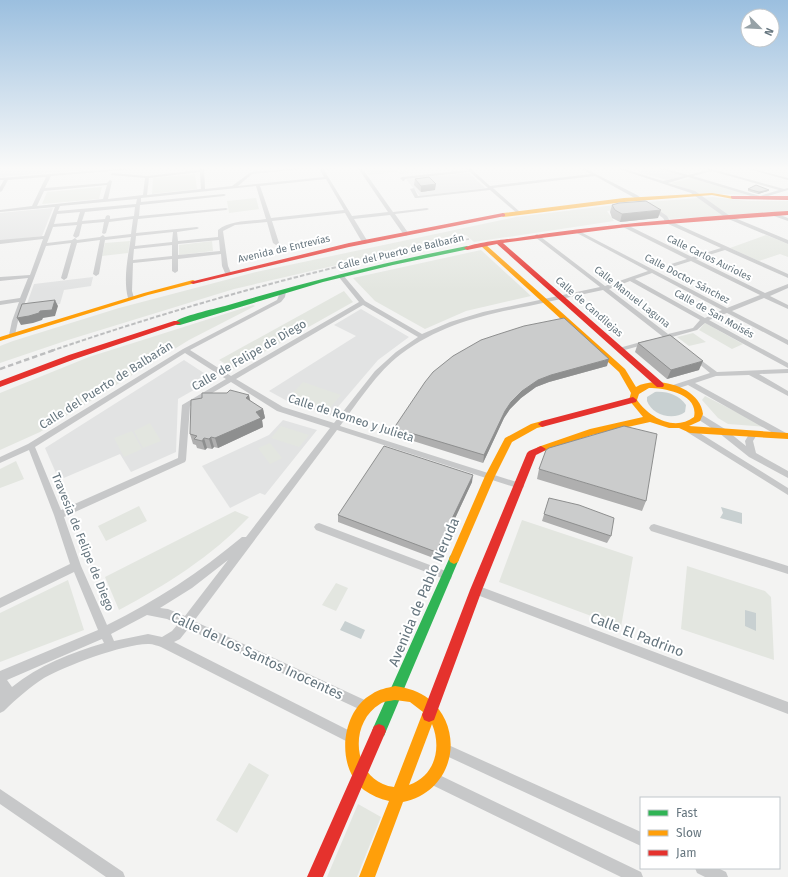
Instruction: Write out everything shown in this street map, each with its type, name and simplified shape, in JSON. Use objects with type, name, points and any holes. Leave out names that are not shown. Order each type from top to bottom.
[{"type":"main road","name":"Avenida de Entrevías","points":[[0,339],[131,298],[228,272],[406,234],[518,213],[553,209]]},
{"type":"main road","name":"Calle del Puerto de Balbarán","points":[[0,384],[147,333],[283,291],[401,261],[486,248],[537,236],[623,225],[788,213]]},
{"type":"main road","name":"Calle de Candilejas","points":[[500,245],[621,349],[660,385]]},
{"type":"main road","name":"Calle de Candilejas","points":[[486,248],[546,300],[622,370],[628,379],[638,410],[650,419]]},
{"type":"main road","name":"Avenida de Pablo Neruda","points":[[315,877],[490,476],[508,440],[534,426],[634,396],[642,387],[660,385]]},
{"type":"main road","points":[[660,385],[673,388],[684,393],[693,399],[699,408],[699,416],[686,428]]},
{"type":"main road","points":[[367,877],[476,590],[520,486],[532,453],[553,442],[613,425],[650,419],[669,425],[686,428],[785,436]]},
{"type":"main road","points":[[395,693],[415,697],[431,709],[442,728],[444,749],[441,764],[433,778],[419,790],[399,796],[377,791],[360,776],[351,756],[350,737],[355,720],[365,706],[379,697],[395,693]]},
{"type":"street","points":[[0,211],[23,209]]},
{"type":"street","points":[[12,335],[14,321],[57,209]]},
{"type":"street","points":[[55,213],[97,209]]},
{"type":"street","points":[[96,274],[110,209]]},
{"type":"street","points":[[131,298],[128,294],[138,209]]},
{"type":"street","points":[[50,226],[218,209]]},
{"type":"street","points":[[265,209],[276,243]]},
{"type":"street","points":[[388,209],[406,234]]},
{"type":"street","points":[[351,218],[427,209]]},
{"type":"street","points":[[513,209],[518,213]]},
{"type":"street","points":[[652,209],[668,222],[788,276]]},
{"type":"street","points":[[717,209],[728,217],[788,242]]},
{"type":"street","points":[[64,278],[83,210]]},
{"type":"street","points":[[228,272],[225,266],[220,230],[234,224],[347,211],[365,242]]},
{"type":"street","points":[[773,214],[788,220]]},
{"type":"street","name":"Calle Carlos Aurioles","points":[[623,225],[788,307]]},
{"type":"street","points":[[43,245],[75,239],[134,235],[197,228]]},
{"type":"street","points":[[175,230],[175,271]]},
{"type":"street","name":"Calle Doctor Sánchez","points":[[577,231],[788,343]]},
{"type":"street","name":"Calle Manuel Laguna","points":[[537,236],[679,346]]},
{"type":"street","points":[[0,242],[46,237]]},
{"type":"street","points":[[133,248],[221,238]]},
{"type":"street","points":[[670,266],[725,248]]},
{"type":"street","points":[[131,262],[223,252]]},
{"type":"street","points":[[163,642],[176,635],[186,623],[335,426],[377,373],[398,353],[422,337],[452,323],[485,313],[605,288],[653,271]]},
{"type":"street","points":[[0,279],[32,276]]},
{"type":"street","points":[[341,276],[363,302],[422,337]]},
{"type":"street","name":"Calle de San Moisés","points":[[630,279],[788,366]]},
{"type":"street","points":[[621,349],[695,329],[704,320],[788,286]]},
{"type":"street","name":"Calle del Puerto de Balbarán","points":[[0,460],[31,446],[185,350],[279,301],[282,297],[283,291]]},
{"type":"street","points":[[0,303],[22,300]]},
{"type":"street","name":"Calle de Felipe de Diego","points":[[59,515],[182,460],[186,405],[363,302]]},
{"type":"street","name":"Calle de Romeo y Julieta","points":[[185,350],[280,409],[520,486]]},
{"type":"street","points":[[690,354],[715,374]]},
{"type":"street","points":[[673,388],[715,374],[788,371]]},
{"type":"street","points":[[750,373],[788,394]]},
{"type":"street","points":[[688,382],[785,436]]},
{"type":"street","points":[[699,416],[722,431],[752,455],[788,475]]},
{"type":"street","points":[[686,428],[788,492]]},
{"type":"street","points":[[752,455],[748,441],[754,433]]},
{"type":"street","name":"Travesía de Felipe de Diego","points":[[31,446],[59,515],[76,566],[111,647]]},
{"type":"street","points":[[319,527],[447,576]]},
{"type":"street","points":[[654,528],[788,570]]},
{"type":"street","points":[[0,677],[105,632],[148,611],[177,594],[223,560],[256,530]]},
{"type":"street","points":[[0,603],[76,566]]},
{"type":"street","name":"Calle El Padrino","points":[[476,590],[788,708]]},
{"type":"street","name":"Calle de Los Santos Inocentes","points":[[148,611],[168,614],[365,706]]},
{"type":"street","points":[[3,704],[40,674],[56,666],[111,647],[148,639],[163,642],[350,737]]},
{"type":"street","points":[[0,680],[6,688],[3,704]]},
{"type":"street","points":[[444,749],[640,839]]},
{"type":"street","points":[[433,778],[636,877]]},
{"type":"street","points":[[0,796],[118,877]]},
{"type":"street","points":[[704,869],[721,877]]},
{"type":"shaded area","points":[[53,209],[42,236],[0,241],[0,213]]},
{"type":"shaded area","points":[[228,209],[259,209],[229,213]]},
{"type":"shaded area","points":[[582,209],[623,209],[607,211],[614,221],[474,242],[466,235],[234,289],[68,340],[0,363],[0,346],[119,308],[256,272],[516,217]]},
{"type":"shaded area","points":[[656,209],[788,209],[788,212],[670,219]]},
{"type":"shaded area","points":[[766,235],[788,244],[788,257],[780,254],[759,261],[730,248]]},
{"type":"shaded area","points":[[130,241],[128,253],[102,256],[105,243]]},
{"type":"shaded area","points":[[212,241],[213,251],[179,255],[179,245]]},
{"type":"shaded area","points":[[481,250],[531,296],[466,311],[425,329],[375,301],[353,278]]},
{"type":"shaded area","points":[[93,277],[91,286],[64,290],[60,304],[25,309],[34,284]]},
{"type":"shaded area","points":[[344,291],[353,302],[234,369],[219,360]]},
{"type":"shaded area","points":[[253,305],[255,306],[189,340],[40,432],[0,450],[0,393],[89,357]]},
{"type":"shaded area","points":[[361,309],[409,337],[378,360],[331,415],[289,402],[269,391],[356,336],[334,325]]},
{"type":"shaded area","points":[[705,323],[743,344],[732,349],[699,330]]},
{"type":"shaded area","points":[[693,333],[706,342],[689,346],[677,337]]},
{"type":"shaded area","points":[[184,360],[213,379],[178,399],[176,452],[131,472],[120,454],[59,480],[45,448]]},
{"type":"shaded area","points":[[303,382],[341,395],[328,410],[289,397]]},
{"type":"shaded area","points":[[655,392],[664,392],[676,396],[686,405],[685,412],[680,415],[669,416],[653,410],[647,401],[647,397]]},
{"type":"shaded area","points":[[705,396],[766,427],[728,424],[718,418],[702,400]]},
{"type":"shaded area","points":[[283,420],[317,430],[265,495],[260,493],[230,508],[202,466],[269,435]]},
{"type":"shaded area","points":[[150,423],[161,441],[143,448],[134,431]]},
{"type":"shaded area","points":[[281,426],[309,435],[299,447],[271,438]]},
{"type":"shaded area","points":[[132,431],[142,449],[124,457],[114,438]]},
{"type":"shaded area","points":[[270,443],[282,458],[270,464],[258,448]]},
{"type":"shaded area","points":[[16,461],[24,479],[0,488],[0,469]]},
{"type":"shaded area","points":[[139,506],[147,521],[106,541],[98,526]]},
{"type":"shaded area","points":[[721,507],[742,513],[742,524],[720,518],[723,513]]},
{"type":"shaded area","points":[[235,511],[249,517],[219,545],[171,580],[119,610],[105,577]]},
{"type":"shaded area","points":[[522,520],[633,557],[621,627],[499,582]]},
{"type":"shaded area","points":[[687,566],[765,591],[771,597],[774,660],[681,629]]},
{"type":"shaded area","points":[[68,580],[84,630],[0,662],[0,613]]},
{"type":"shaded area","points":[[336,583],[348,588],[336,611],[322,605]]},
{"type":"shaded area","points":[[745,610],[756,613],[756,631],[745,626]]},
{"type":"shaded area","points":[[345,621],[365,630],[361,639],[340,630]]},
{"type":"shaded area","points":[[249,763],[269,775],[237,833],[216,820]]},
{"type":"shaded area","points":[[358,804],[381,817],[357,877],[327,877]]},
{"type":"building","points":[[614,209],[661,210],[622,214]]},
{"type":"building","points":[[55,300],[52,310],[40,311],[39,313],[17,318],[22,304]]},
{"type":"building","points":[[564,318],[609,359],[551,375],[538,380],[522,391],[511,402],[505,411],[484,455],[394,428],[433,372],[453,356],[481,340],[524,326]]},
{"type":"building","points":[[670,335],[703,361],[671,370],[638,343]]},
{"type":"building","points":[[230,390],[249,395],[246,398],[263,409],[256,412],[261,418],[215,438],[204,438],[202,441],[194,439],[197,436],[190,434],[191,400],[202,398],[202,393],[227,393]]},
{"type":"building","points":[[624,426],[657,434],[646,501],[539,469],[546,450],[549,448]]},
{"type":"building","points":[[384,446],[473,475],[436,552],[338,515]]},
{"type":"building","points":[[549,498],[579,505],[614,518],[611,536],[544,514]]},
{"type":"railway","points":[[424,248],[469,239]]},
{"type":"railway","points":[[53,350],[190,306],[332,268],[424,248]]},
{"type":"railway","points":[[0,369],[53,350]]},
{"type":"traffic: fast","points":[[177,323],[320,281],[393,263],[467,248]]},
{"type":"traffic: fast","points":[[379,731],[454,559]]},
{"type":"traffic: slow","points":[[503,215],[552,209]]},
{"type":"traffic: slow","points":[[483,245],[622,371],[635,392]]},
{"type":"traffic: slow","points":[[0,339],[146,294],[193,282]]},
{"type":"traffic: slow","points":[[649,385],[663,386],[683,392],[693,400],[698,408],[698,418],[690,423],[669,425],[662,424],[648,417],[633,400],[638,390],[649,385]]},
{"type":"traffic: slow","points":[[541,449],[590,432],[650,419]]},
{"type":"traffic: slow","points":[[454,559],[490,476],[508,440],[534,426],[542,424]]},
{"type":"traffic: slow","points":[[682,426],[690,430],[788,436]]},
{"type":"traffic: slow","points":[[395,693],[406,694],[416,698],[431,711],[441,728],[444,748],[437,773],[430,781],[423,787],[414,791],[398,795],[380,791],[368,784],[359,774],[354,761],[352,747],[353,733],[357,720],[364,708],[377,698],[395,693]]},
{"type":"traffic: slow","points":[[367,877],[429,715]]},
{"type":"traffic: jam","points":[[467,248],[547,235],[627,225],[788,213]]},
{"type":"traffic: jam","points":[[193,282],[349,245],[503,215]]},
{"type":"traffic: jam","points":[[498,242],[660,385]]},
{"type":"traffic: jam","points":[[0,384],[72,357],[177,323]]},
{"type":"traffic: jam","points":[[542,424],[633,400]]},
{"type":"traffic: jam","points":[[429,715],[476,590],[532,453],[541,449]]},
{"type":"traffic: jam","points":[[315,877],[379,731]]}]
